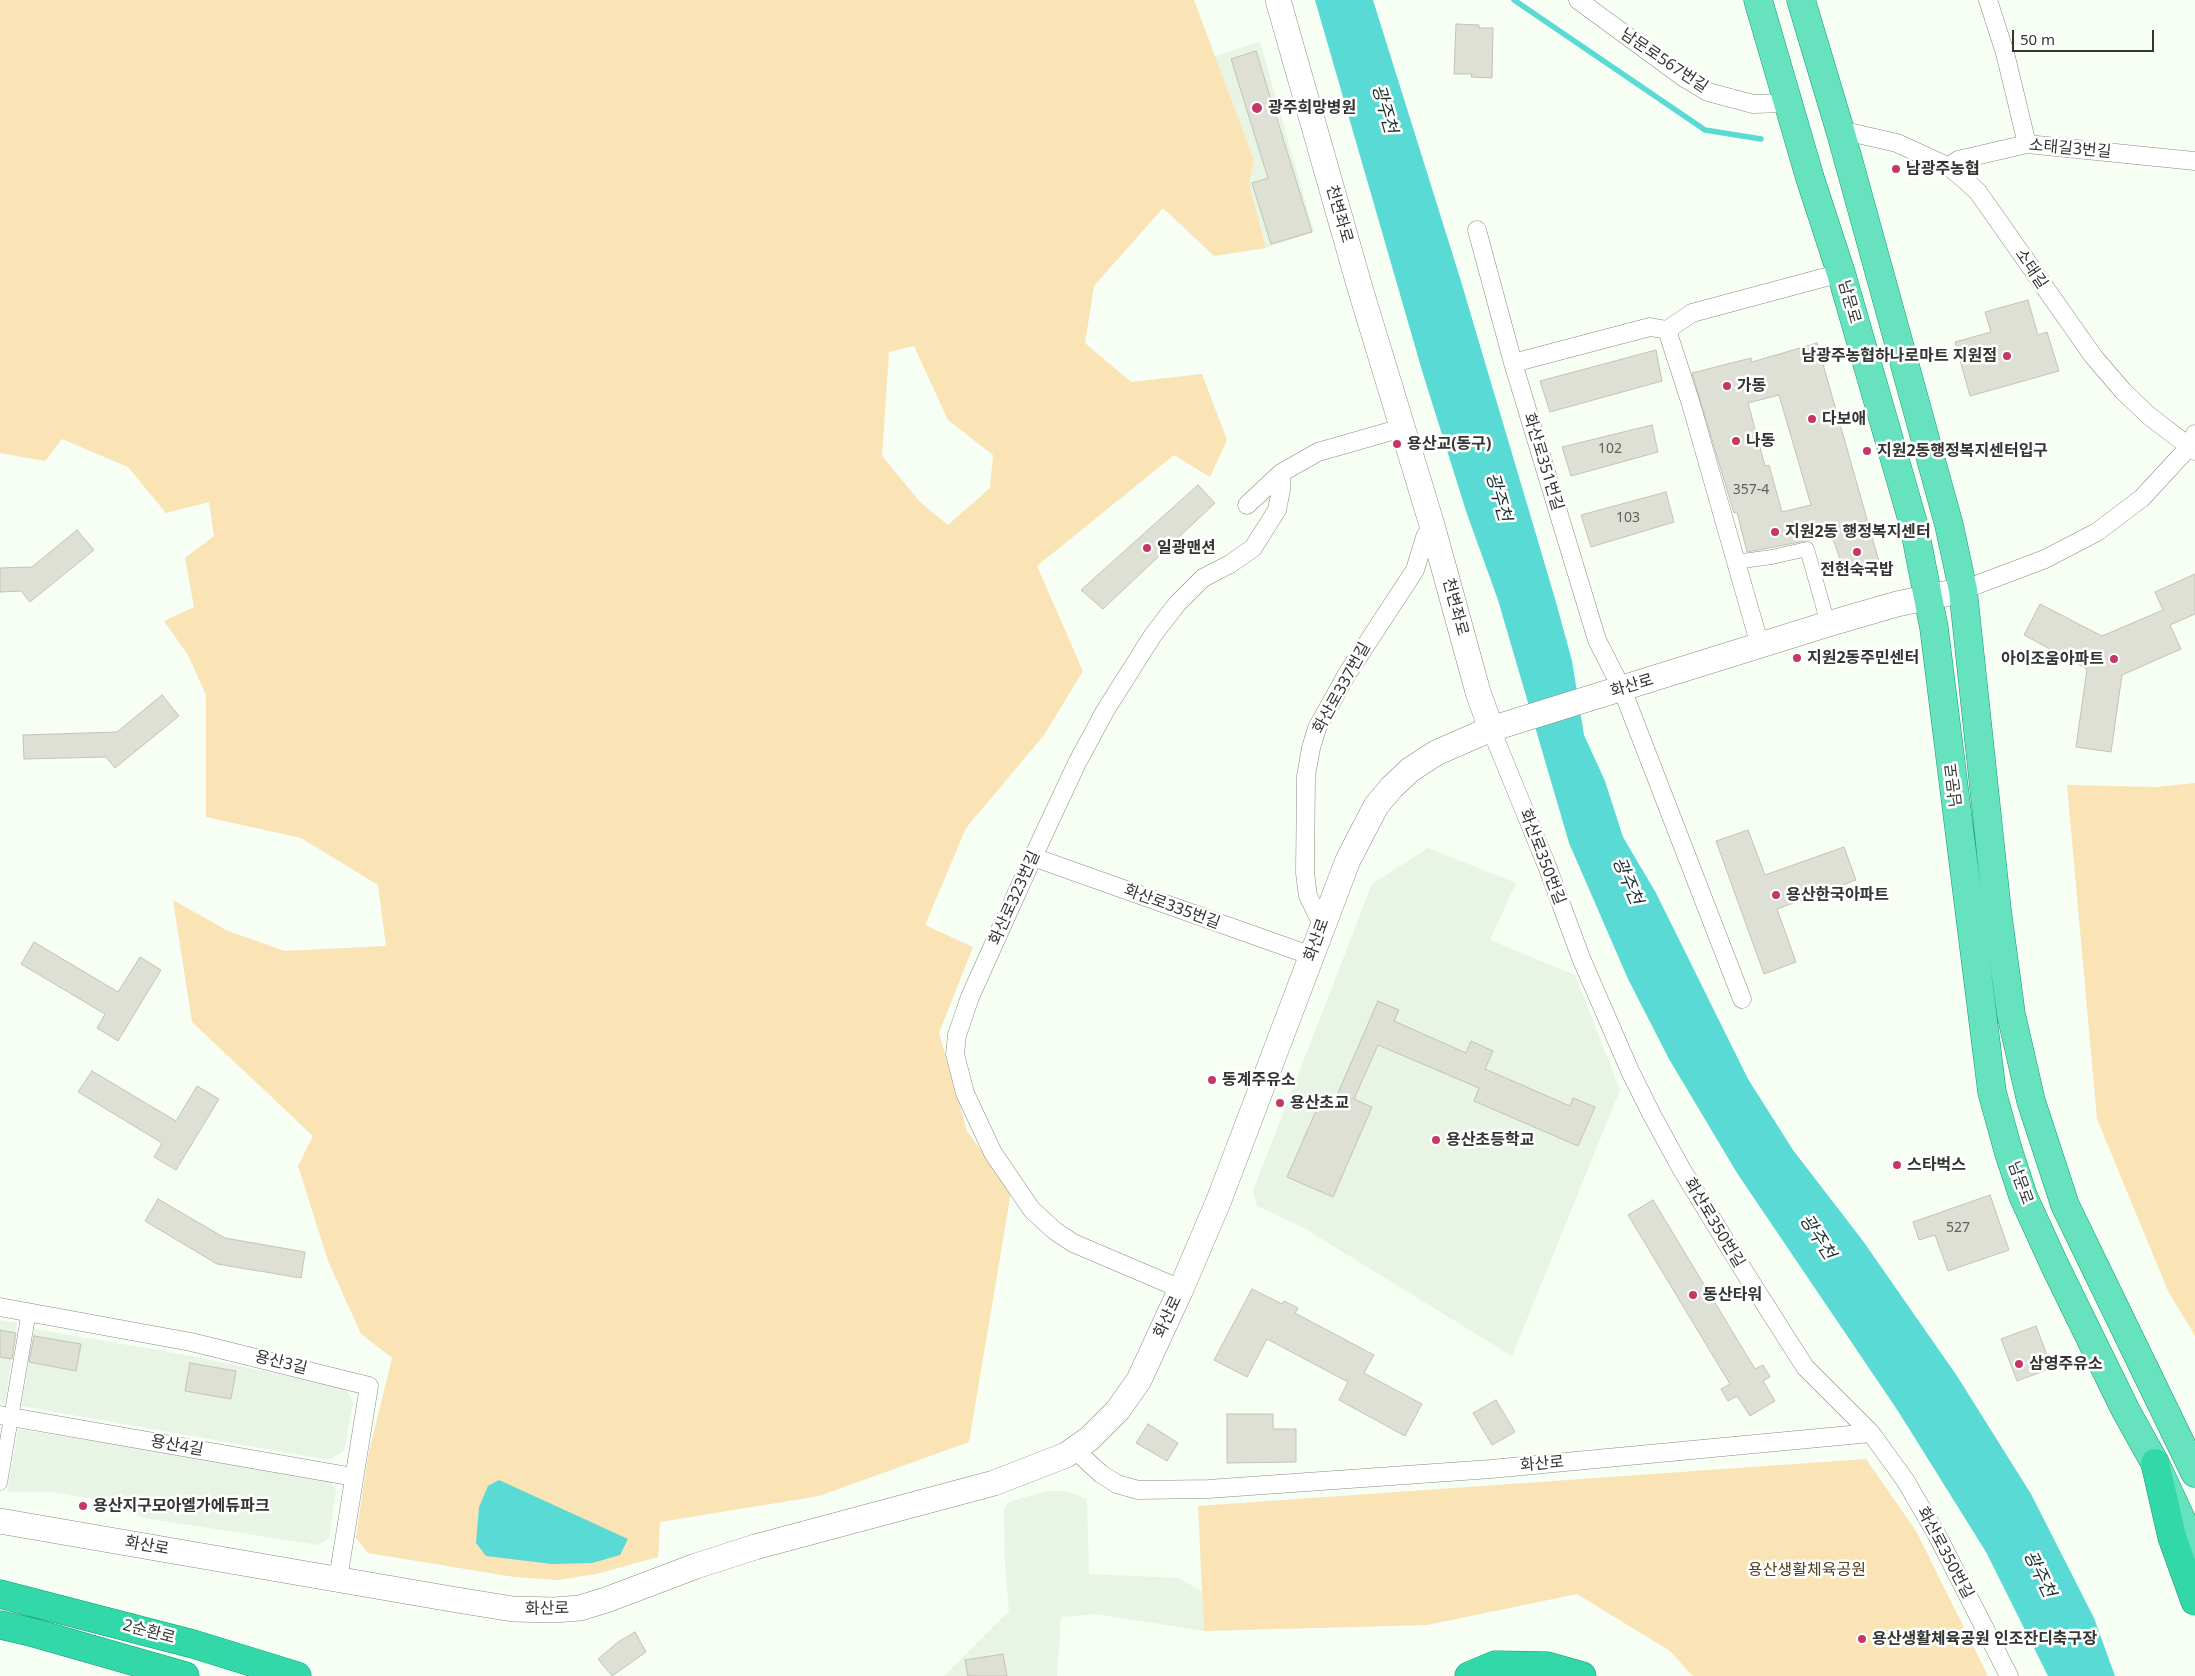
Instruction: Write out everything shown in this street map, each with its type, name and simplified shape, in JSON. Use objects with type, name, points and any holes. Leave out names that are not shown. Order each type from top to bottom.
[{"type":"highway","points":[[2155,1463],[2172,1537],[2195,1600]]},
{"type":"highway","name":"2순환로","points":[[0,1594],[193,1644],[296,1676]]},
{"type":"highway","name":"2순환로","points":[[0,1625],[185,1676]]},
{"type":"highway","points":[[1470,1676],[1495,1666],[1547,1666],[1582,1676]]},
{"type":"main road","name":"천변좌로","points":[[1278,0],[1432,525],[1478,692],[1501,725]]},
{"type":"main road","name":"남문로","points":[[1758,0],[1841,273],[1914,526],[1928,598],[1950,750],[1992,1092],[2023,1196],[2122,1402],[2155,1463],[2195,1550]]},
{"type":"main road","name":"남문로","points":[[1801,0],[1840,130],[1949,525],[1963,590],[1996,910],[2011,1014],[2031,1101],[2065,1205],[2195,1473]]},
{"type":"main road","name":"화산로","points":[[0,1521],[514,1609],[554,1610],[580,1608],[755,1547],[994,1483],[1034,1469],[1075,1450],[1118,1410],[1138,1380],[1181,1290],[1220,1200],[1312,956],[1322,924],[1348,860],[1376,806],[1392,787],[1410,770],[1436,752],[1501,725],[1828,624],[1897,604],[1963,590]]},
{"type":"street","name":"남문로567번길","points":[[1578,0],[1684,77],[1708,92],[1737,102],[1753,104],[1788,102]]},
{"type":"street","points":[[1988,0],[2005,53],[2027,144]]},
{"type":"street","name":"소태길","points":[[1840,130],[1897,143],[1949,167],[1978,192],[2076,334],[2099,363],[2123,391],[2193,444]]},
{"type":"street","name":"소태길3번길","points":[[1949,167],[1958,160],[2027,144],[2195,161]]},
{"type":"street","name":"화산로351번길","points":[[1477,230],[1513,363],[1597,640],[1622,689],[1742,999]]},
{"type":"street","points":[[1513,363],[1650,327],[1667,330],[1692,313],[1841,273]]},
{"type":"street","points":[[1667,330],[1691,404],[1760,646]]},
{"type":"street","points":[[1247,505],[1281,474],[1318,452],[1402,428]]},
{"type":"street","points":[[1963,590],[2045,559],[2097,532],[2142,498],[2193,444]]},
{"type":"street","name":"화산로323번길","points":[[1181,1290],[1073,1243],[1055,1231],[1032,1210],[993,1153],[965,1093],[955,1054],[961,1020],[1033,857],[1077,763],[1100,720],[1153,635],[1177,604],[1203,578],[1230,564],[1253,548],[1277,510],[1281,490],[1281,474]]},
{"type":"street","name":"화산로337번길","points":[[1322,924],[1308,896],[1305,873],[1306,776],[1311,748],[1317,728],[1347,674],[1414,570],[1425,537],[1432,525]]},
{"type":"street","points":[[1735,562],[1772,557],[1807,549],[1828,624]]},
{"type":"street","name":"화산로350번길","points":[[1501,725],[1546,866],[1581,958],[1626,1062],[1652,1115],[1727,1243],[1805,1367],[1871,1433],[1905,1480],[1922,1508],[2009,1676]]},
{"type":"street","name":"화산로335번길","points":[[1033,857],[1312,956]]},
{"type":"street","name":"용산3길","points":[[0,1306],[190,1342],[291,1365],[369,1386],[338,1579]]},
{"type":"street","points":[[0,1483],[6,1416],[29,1311]]},
{"type":"street","name":"용산4길","points":[[6,1416],[354,1477]]},
{"type":"street","name":"화산로","points":[[1075,1450],[1101,1474],[1117,1484],[1138,1490],[1198,1490],[1491,1469],[1871,1433]]},
{"type":"shaded area","name":"광주희망병원","points":[[1260,42],[1314,232],[1266,248],[1249,183],[1254,160],[1215,56]]},
{"type":"shaded area","name":"용산초등학교","points":[[1428,848],[1516,883],[1490,940],[1575,975],[1620,1090],[1512,1356],[1304,1228],[1257,1206],[1253,1191],[1372,884]]},
{"type":"shaded area","points":[[0,1320],[17,1323],[5,1404],[0,1403]]},
{"type":"shaded area","points":[[34,1329],[192,1356],[346,1389],[353,1402],[344,1451],[329,1460],[21,1406]]},
{"type":"shaded area","points":[[18,1429],[329,1479],[336,1491],[329,1538],[318,1545],[144,1518],[95,1499],[51,1492],[7,1492]]},
{"type":"shaded area","points":[[1046,1491],[1067,1491],[1087,1499],[1089,1574],[1178,1578],[1202,1591],[1204,1631],[1095,1614],[1061,1617],[1057,1676],[944,1676],[1009,1611],[1005,1564],[1004,1508],[1009,1502]]},
{"type":"green space","points":[[0,0],[1194,0],[1254,160],[1249,183],[1266,248],[1214,256],[1163,208],[1094,286],[1085,343],[1131,382],[1202,374],[1227,440],[1210,477],[1174,455],[1037,566],[1083,671],[1044,735],[966,828],[925,925],[973,947],[939,1033],[967,1131],[1011,1192],[969,1442],[819,1496],[660,1522],[658,1557],[596,1574],[558,1580],[514,1577],[368,1553],[356,1538],[368,1456],[392,1358],[361,1334],[328,1261],[298,1166],[313,1136],[192,1022],[173,900],[228,931],[285,951],[386,946],[378,885],[301,838],[206,817],[206,695],[188,655],[164,621],[194,607],[185,558],[214,536],[209,502],[166,513],[128,467],[62,439],[45,461],[0,453]],"holes":[[[914,346],[948,420],[993,455],[990,488],[948,525],[920,502],[882,456],[889,352]]]},
{"type":"green space","points":[[2195,783],[2195,1336],[2168,1291],[2097,1119],[2067,785],[2156,787]]},
{"type":"green space","name":"용산생활체육공원","points":[[1866,1459],[1916,1531],[1988,1676],[1693,1676],[1670,1651],[1577,1594],[1427,1625],[1204,1631],[1198,1506]]},
{"type":"water","name":"광주천","points":[[1315,0],[1373,0],[1460,278],[1556,602],[1572,661],[1584,735],[1605,781],[1623,837],[1656,893],[1748,1079],[1793,1150],[1863,1241],[1957,1376],[2031,1494],[2094,1618],[2115,1676],[2048,1676],[1986,1552],[1898,1411],[1737,1173],[1669,1059],[1628,979],[1569,843],[1498,600],[1467,514],[1423,374]]},
{"type":"water","points":[[499,1480],[628,1539],[620,1555],[592,1563],[552,1564],[486,1556],[476,1543],[479,1507],[488,1486]]},
{"type":"building","points":[[1456,24],[1479,25],[1479,28],[1493,28],[1492,78],[1471,77],[1472,74],[1454,74]]},
{"type":"building","name":"광주희망병원","points":[[1256,51],[1312,232],[1271,244],[1252,183],[1268,178],[1231,59]]},
{"type":"building","name":"남광주농협하나로마트 지원점","points":[[2028,300],[2038,335],[2047,332],[2059,371],[1970,396],[1955,342],[1991,332],[1985,312]]},
{"type":"building","points":[[1817,343],[1880,565],[1846,576],[1832,536],[1747,552],[1737,512],[1734,513],[1692,373],[1751,358],[1752,362]],"holes":[[[1779,395],[1811,505],[1782,512],[1769,465],[1765,466],[1748,403]]]},
{"type":"building","points":[[1656,350],[1662,381],[1550,412],[1540,381]]},
{"type":"building","points":[[1652,425],[1658,452],[1571,476],[1562,447]]},
{"type":"building","name":"일광맨션","points":[[1198,485],[1215,503],[1103,609],[1081,590]]},
{"type":"building","points":[[1666,492],[1674,522],[1591,547],[1581,515]]},
{"type":"building","points":[[77,530],[94,550],[30,602],[21,591],[0,592],[0,568],[32,567]]},
{"type":"building","name":"아이조움아파트","points":[[2195,574],[2195,614],[2170,625],[2181,649],[2122,675],[2111,752],[2076,747],[2087,669],[2024,635],[2040,604],[2102,636],[2163,610],[2155,592]]},
{"type":"building","points":[[162,695],[179,716],[115,768],[106,757],[24,759],[23,735],[117,732]]},
{"type":"building","name":"용산한국아파트","points":[[1748,830],[1765,875],[1844,847],[1856,880],[1777,909],[1796,962],[1764,974],[1716,841]]},
{"type":"building","points":[[34,942],[118,992],[140,957],[161,970],[118,1041],[97,1028],[105,1014],[21,964]]},
{"type":"building","points":[[1378,1001],[1399,1010],[1394,1021],[1466,1053],[1471,1041],[1493,1051],[1485,1069],[1570,1106],[1573,1098],[1595,1107],[1578,1146],[1474,1101],[1479,1088],[1378,1045],[1354,1099],[1372,1107],[1333,1197],[1287,1177],[1322,1097],[1334,1102]]},
{"type":"building","points":[[92,1071],[176,1121],[197,1086],[219,1099],[176,1170],[154,1157],[162,1143],[78,1092]]},
{"type":"building","points":[[1990,1195],[2009,1250],[1948,1271],[1935,1235],[1919,1240],[1913,1222]]},
{"type":"building","points":[[158,1199],[225,1238],[305,1252],[301,1278],[217,1264],[145,1221]]},
{"type":"building","name":"동산타워","points":[[1653,1200],[1755,1369],[1763,1365],[1770,1377],[1763,1381],[1775,1401],[1750,1416],[1737,1396],[1728,1401],[1721,1389],[1730,1384],[1628,1215]]},
{"type":"building","points":[[1252,1289],[1282,1304],[1284,1301],[1298,1308],[1295,1313],[1374,1355],[1364,1373],[1422,1404],[1405,1436],[1339,1400],[1348,1382],[1267,1339],[1247,1377],[1214,1360]]},
{"type":"building","points":[[2036,1326],[2052,1368],[2017,1381],[2001,1339]]},
{"type":"building","points":[[0,1330],[16,1333],[12,1359],[0,1357]]},
{"type":"building","points":[[34,1336],[81,1344],[76,1371],[29,1362]]},
{"type":"building","points":[[190,1363],[236,1371],[231,1399],[185,1391]]},
{"type":"building","points":[[1496,1400],[1515,1432],[1492,1445],[1473,1413]]},
{"type":"building","points":[[1227,1414],[1273,1414],[1273,1429],[1296,1429],[1296,1462],[1227,1463]]},
{"type":"building","points":[[1148,1424],[1178,1443],[1167,1461],[1136,1443]]},
{"type":"building","points":[[635,1632],[646,1652],[612,1676],[598,1659],[618,1642]]},
{"type":"building","points":[[1003,1654],[1007,1676],[968,1676],[965,1660]]},
{"type":"waterway","points":[[1514,0],[1705,130],[1761,139]]},
{"type":"place","name":"광주희망병원","points":[[1257,108]]},
{"type":"place","name":"남광주농협","points":[[1896,169]]},
{"type":"place","name":"남광주농협하나로마트 지원점","points":[[2007,356]]},
{"type":"place","name":"가동","points":[[1727,386]]},
{"type":"place","name":"다보애","points":[[1812,419]]},
{"type":"place","name":"나동","points":[[1736,441]]},
{"type":"place","name":"용산교(동구)","points":[[1397,444]]},
{"type":"place","name":"지원2동행정복지센터입구","points":[[1867,451]]},
{"type":"place","name":"지원2동 행정복지센터","points":[[1775,532]]},
{"type":"place","name":"일광맨션","points":[[1147,548]]},
{"type":"place","name":"전현숙국밥","points":[[1857,552]]},
{"type":"place","name":"지원2동주민센터","points":[[1797,658]]},
{"type":"place","name":"아이조움아파트","points":[[2114,659]]},
{"type":"place","name":"용산한국아파트","points":[[1776,895]]},
{"type":"place","name":"동계주유소","points":[[1212,1080]]},
{"type":"place","name":"용산초교","points":[[1280,1103]]},
{"type":"place","name":"용산초등학교","points":[[1436,1140]]},
{"type":"place","name":"스타벅스","points":[[1897,1165]]},
{"type":"place","name":"동산타워","points":[[1693,1295]]},
{"type":"place","name":"삼영주유소","points":[[2019,1364]]},
{"type":"place","name":"용산지구모아엘가에듀파크","points":[[83,1506]]},
{"type":"place","name":"용산생활체육공원 인조잔디축구장","points":[[1862,1639]]}]
